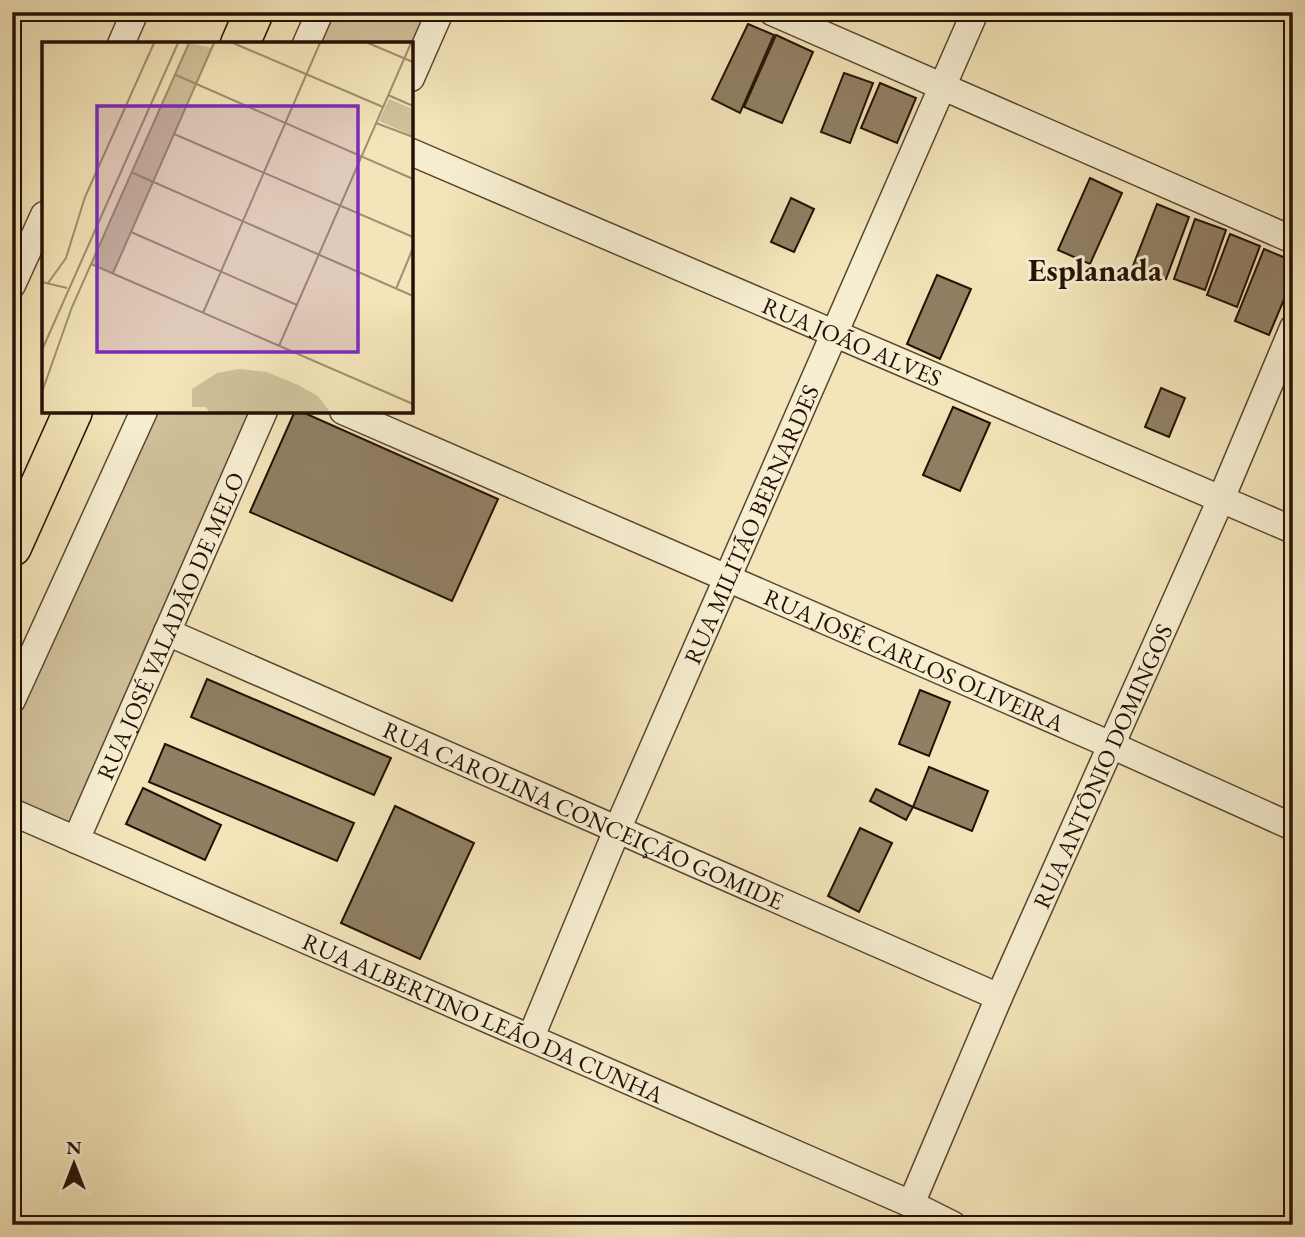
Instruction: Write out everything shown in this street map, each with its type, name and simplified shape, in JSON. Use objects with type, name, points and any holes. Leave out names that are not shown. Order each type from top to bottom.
[{"type":"main road","points":[[241,42],[254,12]]},
{"type":"main road","points":[[12,547],[73,413]]},
{"type":"street","points":[[122,42],[135,12]]},
{"type":"street","points":[[307,42],[320,12]]},
{"type":"street","points":[[413,73],[440,12]]},
{"type":"street","points":[[772,12],[1293,240]]},
{"type":"street","name":"RUA MILITÃO BERNARDES","points":[[531,1037],[617,830],[975,12]]},
{"type":"street","name":"RUA JOÃO ALVES","points":[[413,153],[1293,530]]},
{"type":"street","points":[[12,285],[42,219]]},
{"type":"street","name":"RUA ANTÔNIO DOMINGOS","points":[[911,1204],[999,997],[1221,499],[1293,328]]},
{"type":"street","points":[[12,700],[143,413]]},
{"type":"street","name":"RUA JOSÉ VALADÃO DE MELO","points":[[76,840],[263,413]]},
{"type":"street","name":"RUA JOSÉ CARLOS OLIVEIRA","points":[[348,413],[1111,745],[1293,827]]},
{"type":"street","name":"RUA CAROLINA CONCEIÇÃO GOMIDE","points":[[167,632],[999,997]]},
{"type":"street","name":"RUA ALBERTINO LEÃO DA CUNHA","points":[[12,812],[531,1037],[953,1225]]},
{"type":"shaded area","points":[[320,12],[440,12],[413,73],[413,42],[307,42]]},
{"type":"shaded area","points":[[143,413],[263,413],[76,840],[12,812],[12,700]]},
{"type":"building","points":[[748,24],[774,35],[740,113],[712,99]]},
{"type":"building","points":[[776,35],[813,52],[782,123],[744,107]]},
{"type":"building","points":[[844,73],[873,83],[850,143],[821,132]]},
{"type":"building","points":[[880,83],[916,98],[897,143],[861,128]]},
{"type":"building","points":[[1090,178],[1122,193],[1090,264],[1058,250]]},
{"type":"building","points":[[791,198],[814,209],[794,252],[771,242]]},
{"type":"building","points":[[1157,204],[1189,217],[1166,279],[1133,266]]},
{"type":"building","points":[[1195,219],[1226,230],[1205,290],[1174,279]]},
{"type":"building","points":[[1230,234],[1260,246],[1237,307],[1207,295]]},
{"type":"building","points":[[1264,249],[1293,261],[1293,278],[1269,335],[1235,321]]},
{"type":"building","points":[[937,275],[971,289],[940,359],[907,344]]},
{"type":"building","points":[[1161,388],[1185,398],[1169,437],[1145,427]]},
{"type":"building","points":[[953,407],[990,423],[960,491],[923,475]]},
{"type":"building","points":[[294,413],[304,413],[498,499],[452,601],[250,512]]},
{"type":"building","points":[[207,679],[391,758],[374,795],[191,717]]},
{"type":"building","points":[[920,690],[950,702],[929,756],[899,744]]},
{"type":"building","points":[[165,744],[354,823],[337,861],[149,782]]},
{"type":"building","points":[[929,767],[988,791],[972,831],[913,807]]},
{"type":"building","points":[[143,788],[221,825],[205,860],[126,824]]},
{"type":"building","points":[[876,789],[913,807],[906,820],[870,801]]},
{"type":"building","points":[[395,806],[474,843],[420,959],[341,923]]},
{"type":"building","points":[[860,828],[892,843],[859,912],[828,896]]},
{"type":"district","name":"Esplanada","points":[[1095,270]]}]
